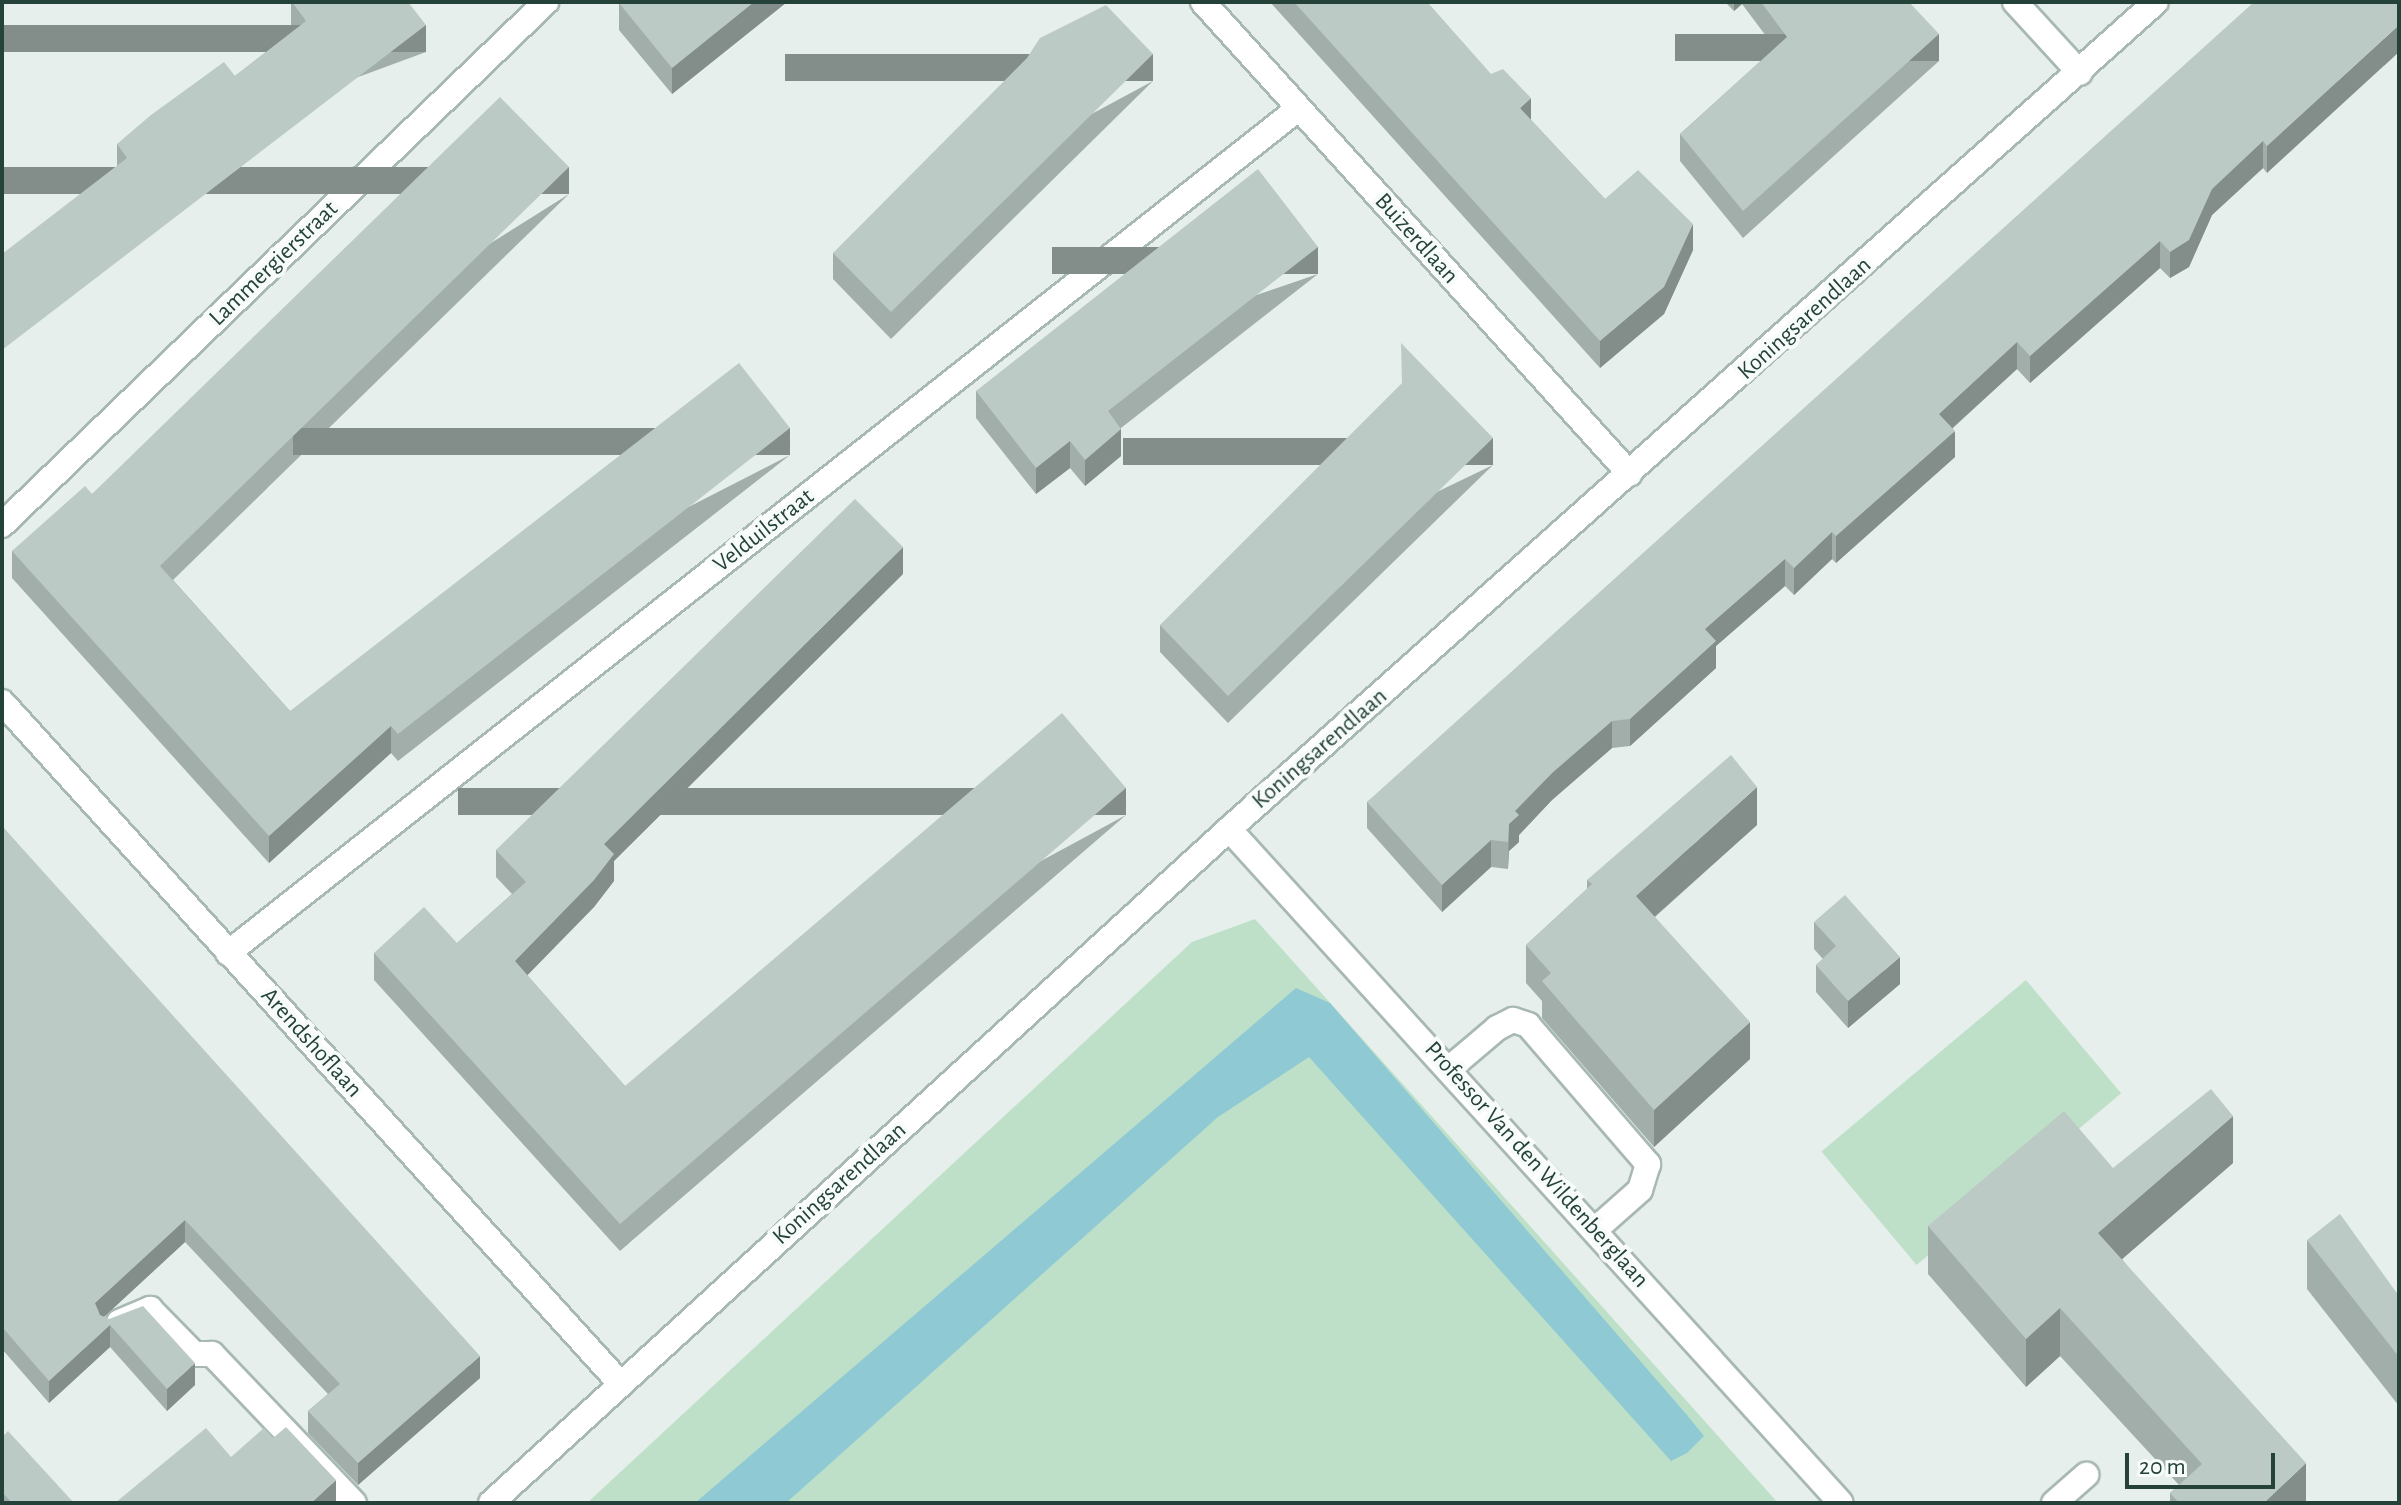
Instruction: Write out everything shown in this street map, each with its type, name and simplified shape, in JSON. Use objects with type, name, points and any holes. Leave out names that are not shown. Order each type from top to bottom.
[{"type":"street","name":"Lammergierstraat","points":[[2,525],[546,2]]},
{"type":"street","name":"Buizerdlaan","points":[[1203,2],[1630,474]]},
{"type":"street","points":[[2015,2],[2080,73]]},
{"type":"street","name":"Koningsarendlaan","points":[[491,1503],[1229,829],[2156,2]]},
{"type":"street","name":"Velduilstraat","points":[[228,953],[1298,109]]},
{"type":"street","name":"Arendshoflaan","points":[[2,702],[620,1383]]},
{"type":"street","name":"Professor Van den Wildenberglaan","points":[[1229,829],[1450,1068],[1841,1503]]},
{"type":"street","points":[[1450,1068],[1497,1028],[1513,1020],[1528,1025],[1648,1164],[1640,1190],[1595,1230]]},
{"type":"street","points":[[110,1326],[150,1309],[194,1354],[212,1354],[354,1503]]},
{"type":"street","points":[[2054,1503],[2086,1475]]},
{"type":"green space","points":[[1255,919],[1778,1503],[587,1503],[1192,942]]},
{"type":"green space","points":[[2026,980],[2121,1093],[1917,1265],[1821,1152]]},
{"type":"water","points":[[1296,988],[1330,1003],[1687,1415],[1704,1436],[1687,1453],[1671,1461],[1309,1057],[1218,1117],[786,1503],[695,1503]]},
{"type":"building","points":[[292,2],[408,2],[426,25],[2,350],[2,254],[127,158],[117,144],[151,115],[224,62],[235,76],[306,21]]},
{"type":"building","points":[[621,2],[754,2],[672,68]]},
{"type":"building","points":[[1294,2],[1427,2],[1491,74],[1503,69],[1531,98],[1520,108],[1605,199],[1638,170],[1693,224],[1664,287],[1600,341]]},
{"type":"building","points":[[1761,2],[1909,2],[1939,34],[1743,211],[1680,134],[1787,37]]},
{"type":"building","points":[[2254,2],[2399,2],[2399,25],[2267,146],[2263,141],[2212,189],[2189,240],[2170,252],[2160,241],[2030,356],[2017,342],[1939,414],[1955,431],[1836,536],[1832,532],[1794,568],[1785,559],[1705,629],[1716,641],[1630,719],[1612,721],[1552,773],[1515,811],[1519,815],[1509,824],[1508,842],[1491,840],[1442,885],[1367,802]]},
{"type":"building","points":[[1106,5],[1153,54],[891,312],[833,253],[1027,58],[1040,38]]},
{"type":"building","points":[[500,97],[569,167],[160,566],[290,711],[739,363],[790,428],[398,734],[391,726],[269,836],[12,551],[85,486],[92,494]]},
{"type":"building","points":[[1258,169],[1318,247],[1108,411],[1121,429],[1085,460],[1070,441],[1036,468],[976,391]]},
{"type":"building","points":[[1401,343],[1493,438],[1228,696],[1160,625],[1402,383]]},
{"type":"building","points":[[855,499],[903,547],[604,844],[614,854],[594,880],[515,961],[625,1086],[1062,713],[1126,788],[620,1224],[374,953],[424,907],[457,943],[526,882],[496,850]]},
{"type":"building","points":[[1731,755],[1757,787],[1636,896],[1750,1022],[1654,1110],[1542,981],[1551,973],[1526,945],[1592,884],[1587,880]]},
{"type":"building","points":[[2,826],[480,1356],[358,1463],[308,1411],[340,1384],[185,1220],[95,1303],[100,1315],[109,1319],[143,1306],[195,1363],[167,1389],[110,1325],[49,1381],[2,1327]]},
{"type":"building","points":[[1845,895],[1900,957],[1848,1001],[1816,965],[1836,946],[1814,922]]},
{"type":"building","points":[[2211,1089],[2233,1116],[2098,1233],[2306,1463],[2264,1503],[2179,1503],[2170,1493],[2202,1464],[2060,1308],[2026,1339],[1928,1226],[2064,1111],[2113,1168]]},
{"type":"building","points":[[2340,1214],[2399,1296],[2399,1357],[2307,1240]]},
{"type":"building","points":[[286,1427],[336,1480],[311,1503],[115,1503],[206,1428],[231,1457],[264,1428],[273,1438]]},
{"type":"building","points":[[8,1431],[74,1503],[12,1503],[2,1492],[2,1437]]}]
